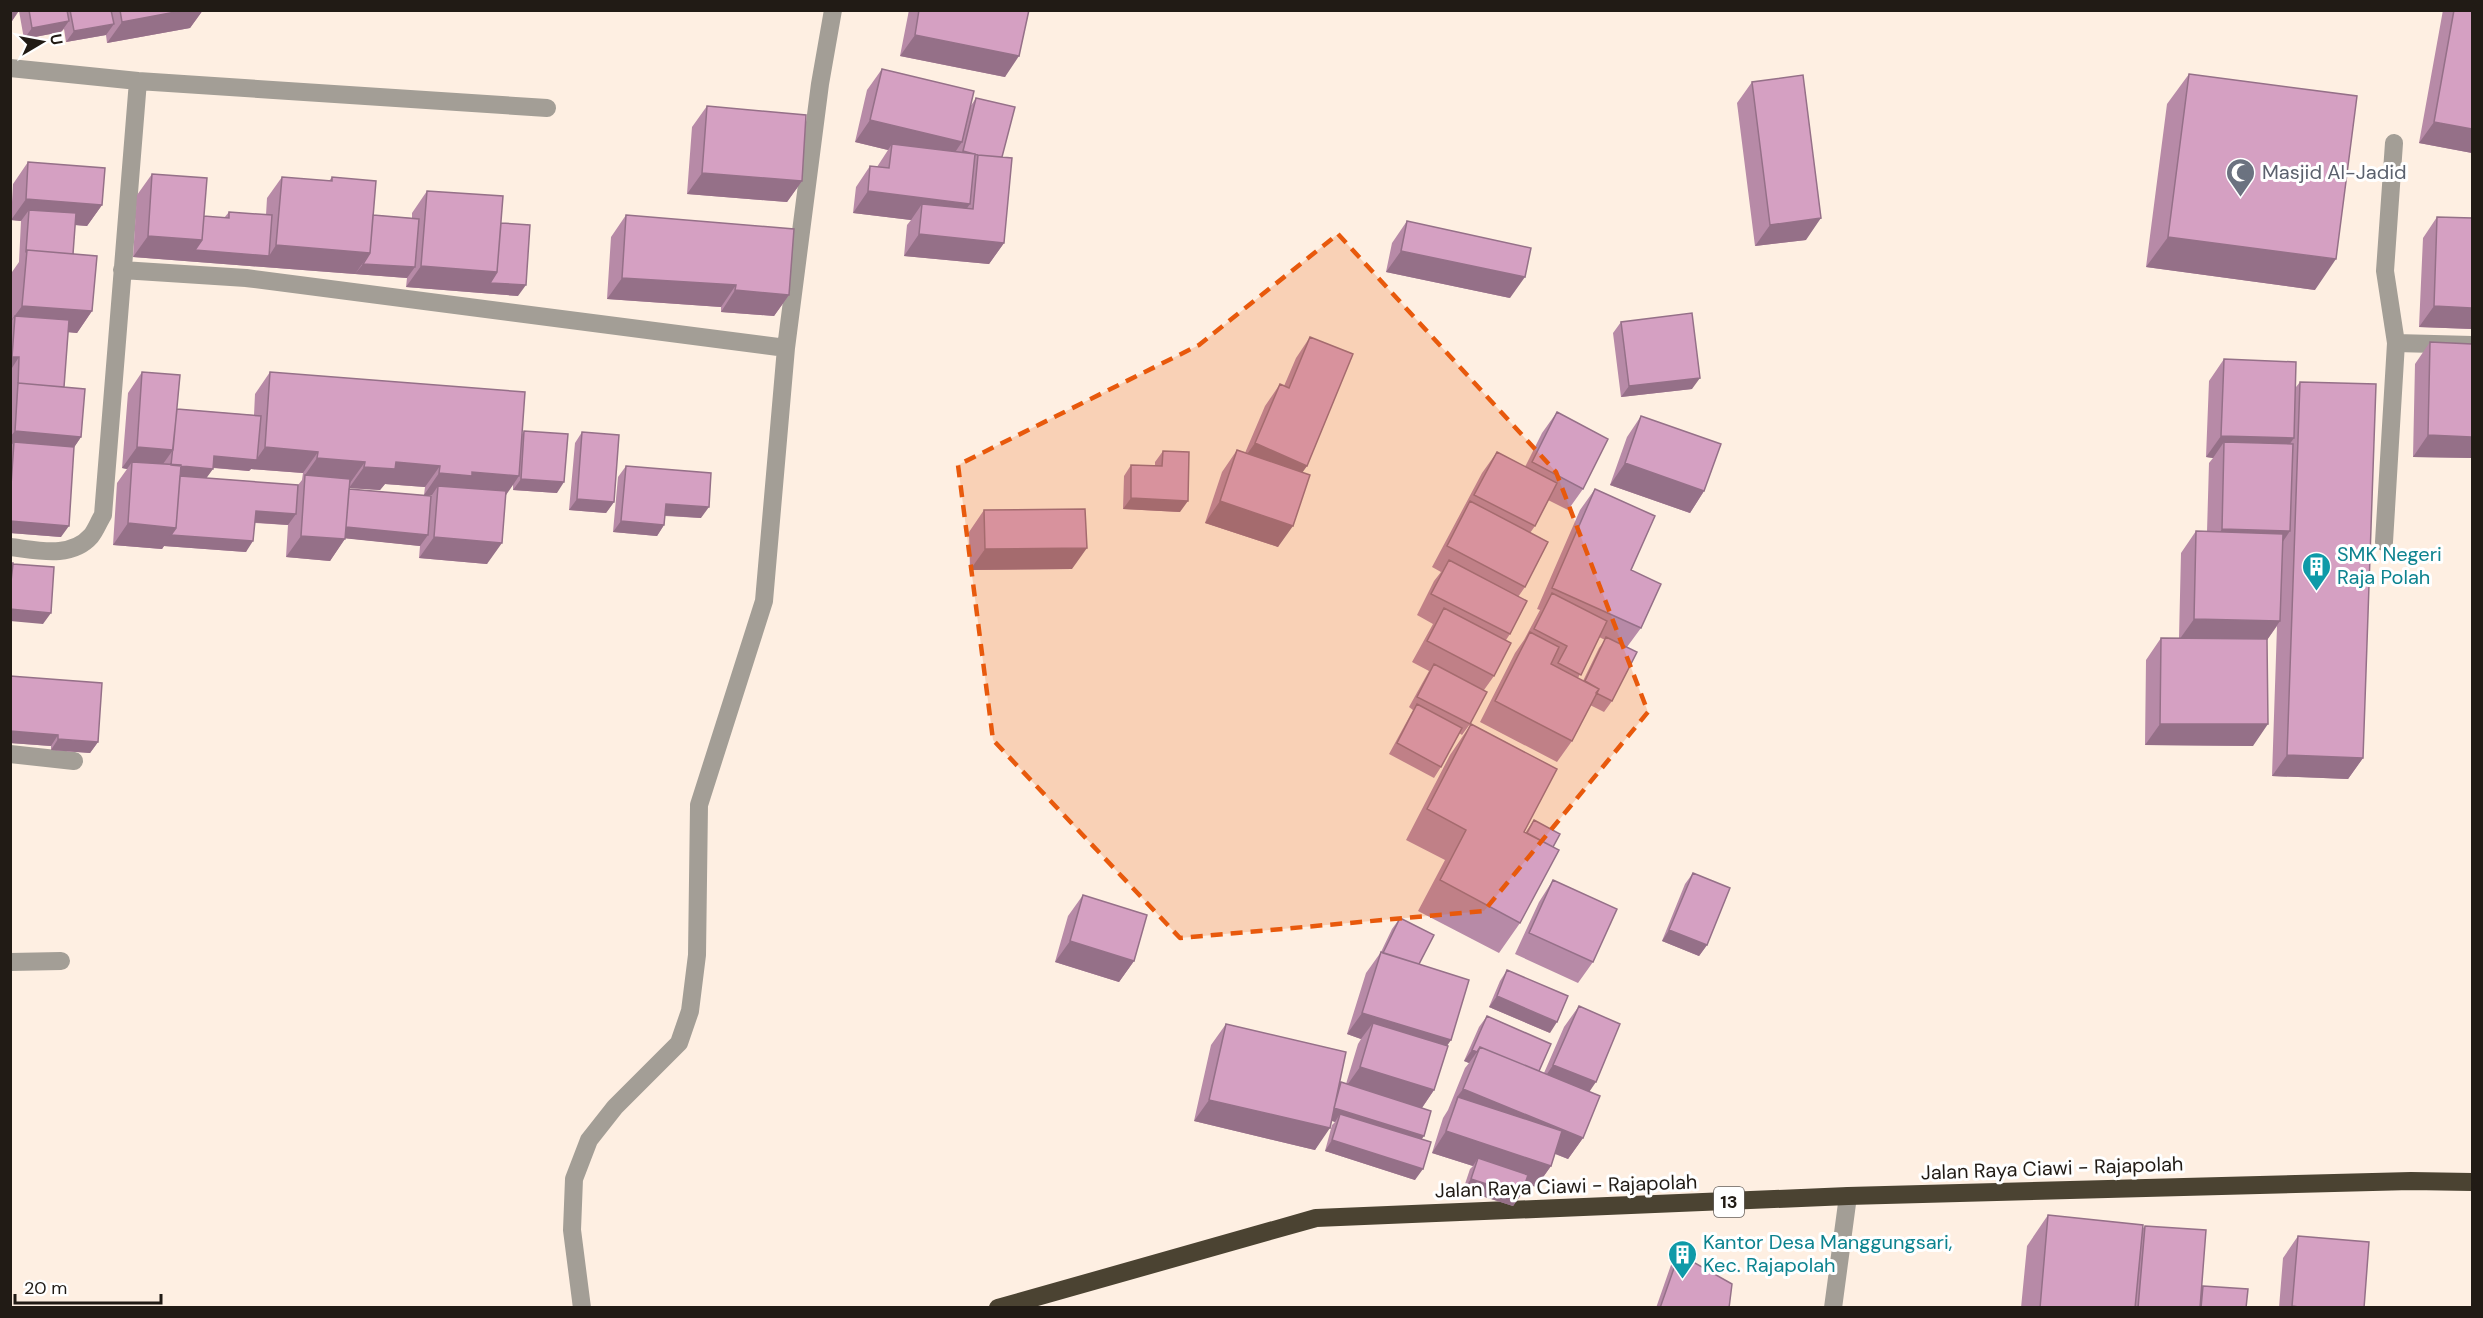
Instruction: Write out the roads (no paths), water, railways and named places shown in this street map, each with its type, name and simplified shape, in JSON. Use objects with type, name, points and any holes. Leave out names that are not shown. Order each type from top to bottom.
[{"type":"highway","name":"Jalan Raya Ciawi - Rajapolah","points":[[998,1308],[1316,1218],[1848,1196],[2411,1181],[2472,1182]]},
{"type":"street","points":[[582,1308],[572,1230],[574,1179],[589,1140],[615,1107],[679,1043],[690,1011],[697,955],[699,805],[764,601],[786,348],[820,84],[833,10]]},
{"type":"street","points":[[10,68],[138,81],[547,108]]},
{"type":"street","points":[[10,547],[56,551],[76,548],[92,535],[103,515],[138,81]]},
{"type":"street","points":[[2384,542],[2396,343],[2385,271],[2394,142]]},
{"type":"street","points":[[122,270],[246,278],[786,348]]},
{"type":"street","points":[[2396,343],[2472,345]]},
{"type":"street","points":[[10,754],[74,761]]},
{"type":"street","points":[[10,962],[61,961]]},
{"type":"street","points":[[1833,1308],[1848,1196]]},
{"type":"place","name":"Masjid Al-Jadid","points":[[2241,198]]},
{"type":"place","name":"SMK Negeri Raja Polah","points":[[2316,592]]},
{"type":"place","name":"Kantor Desa Manggungsari, Kec. Rajapolah","points":[[1682,1280]]}]
